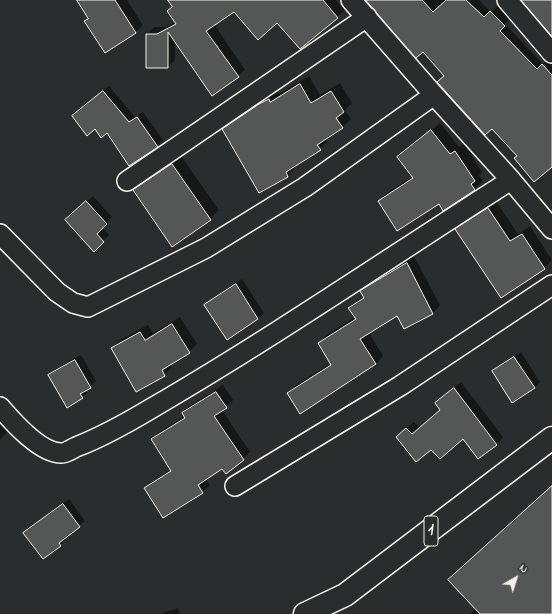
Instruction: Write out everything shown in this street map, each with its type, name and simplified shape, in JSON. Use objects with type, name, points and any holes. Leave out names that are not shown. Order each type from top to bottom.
[{"type":"highway","name":"1","points":[[305,614],[345,595],[552,438]]},
{"type":"street","points":[[351,0],[511,180],[552,229]]},
{"type":"street","points":[[507,0],[552,53]]},
{"type":"street","points":[[127,181],[367,18]]},
{"type":"street","points":[[0,234],[57,292],[73,303],[88,307],[206,248],[305,187],[434,95]]},
{"type":"street","points":[[0,407],[19,429],[31,439],[50,450],[62,453],[90,442],[172,396],[243,353],[511,180]]},
{"type":"street","points":[[235,486],[400,386],[552,285]]},
{"type":"building","points":[[77,0],[115,0],[136,33],[105,53],[84,21],[88,19]]},
{"type":"building","points":[[168,0],[323,0],[338,18],[300,49],[277,23],[258,40],[234,12],[206,31],[239,77],[212,96],[168,32],[168,68],[146,68],[146,34],[157,34],[176,24],[167,11],[172,7]]},
{"type":"building","points":[[366,0],[422,0],[433,12],[446,0],[466,0],[484,17],[490,11],[505,26],[500,31],[537,69],[542,64],[552,75],[552,167],[534,182],[514,158],[517,156],[492,129],[485,135],[437,82],[444,76],[423,52],[416,58]]},
{"type":"building","points":[[521,0],[552,0],[552,36]]},
{"type":"building","points":[[300,84],[311,103],[331,91],[344,112],[336,118],[343,128],[317,145],[321,150],[286,172],[288,177],[259,193],[222,129],[259,104],[269,99],[270,102]]},
{"type":"building","points":[[103,91],[129,122],[137,117],[158,147],[129,166],[107,133],[101,138],[95,129],[87,136],[72,116]]},
{"type":"building","points":[[431,130],[450,154],[455,151],[475,181],[471,184],[475,190],[443,211],[439,204],[397,231],[378,201],[413,178],[397,157]]},
{"type":"building","points":[[172,164],[211,220],[172,247],[133,190]]},
{"type":"building","points":[[86,201],[107,224],[97,234],[104,242],[94,252],[65,220]]},
{"type":"building","points":[[488,208],[510,241],[522,234],[545,269],[501,298],[455,229]]},
{"type":"building","points":[[407,263],[433,314],[404,329],[397,316],[360,339],[376,364],[300,414],[287,393],[331,365],[318,343],[356,319],[348,308],[364,298],[360,291]]},
{"type":"building","points":[[236,284],[258,319],[227,340],[204,305]]},
{"type":"building","points":[[172,324],[190,353],[162,370],[165,376],[136,392],[111,348],[140,332],[145,340]]},
{"type":"building","points":[[514,357],[535,388],[512,403],[492,371]]},
{"type":"building","points":[[75,360],[91,388],[80,394],[83,398],[67,408],[48,375]]},
{"type":"building","points":[[454,388],[497,445],[478,459],[463,439],[440,459],[431,450],[416,462],[396,437],[406,428],[412,434],[440,410],[435,403]]},
{"type":"building","points":[[216,392],[227,408],[214,416],[244,460],[226,474],[222,469],[198,485],[203,493],[163,518],[144,488],[171,471],[151,439],[185,418],[182,413]]},
{"type":"building","points":[[552,486],[552,614],[480,614],[448,580]]},
{"type":"building","points":[[63,504],[80,527],[59,543],[61,546],[43,559],[23,533]]}]
